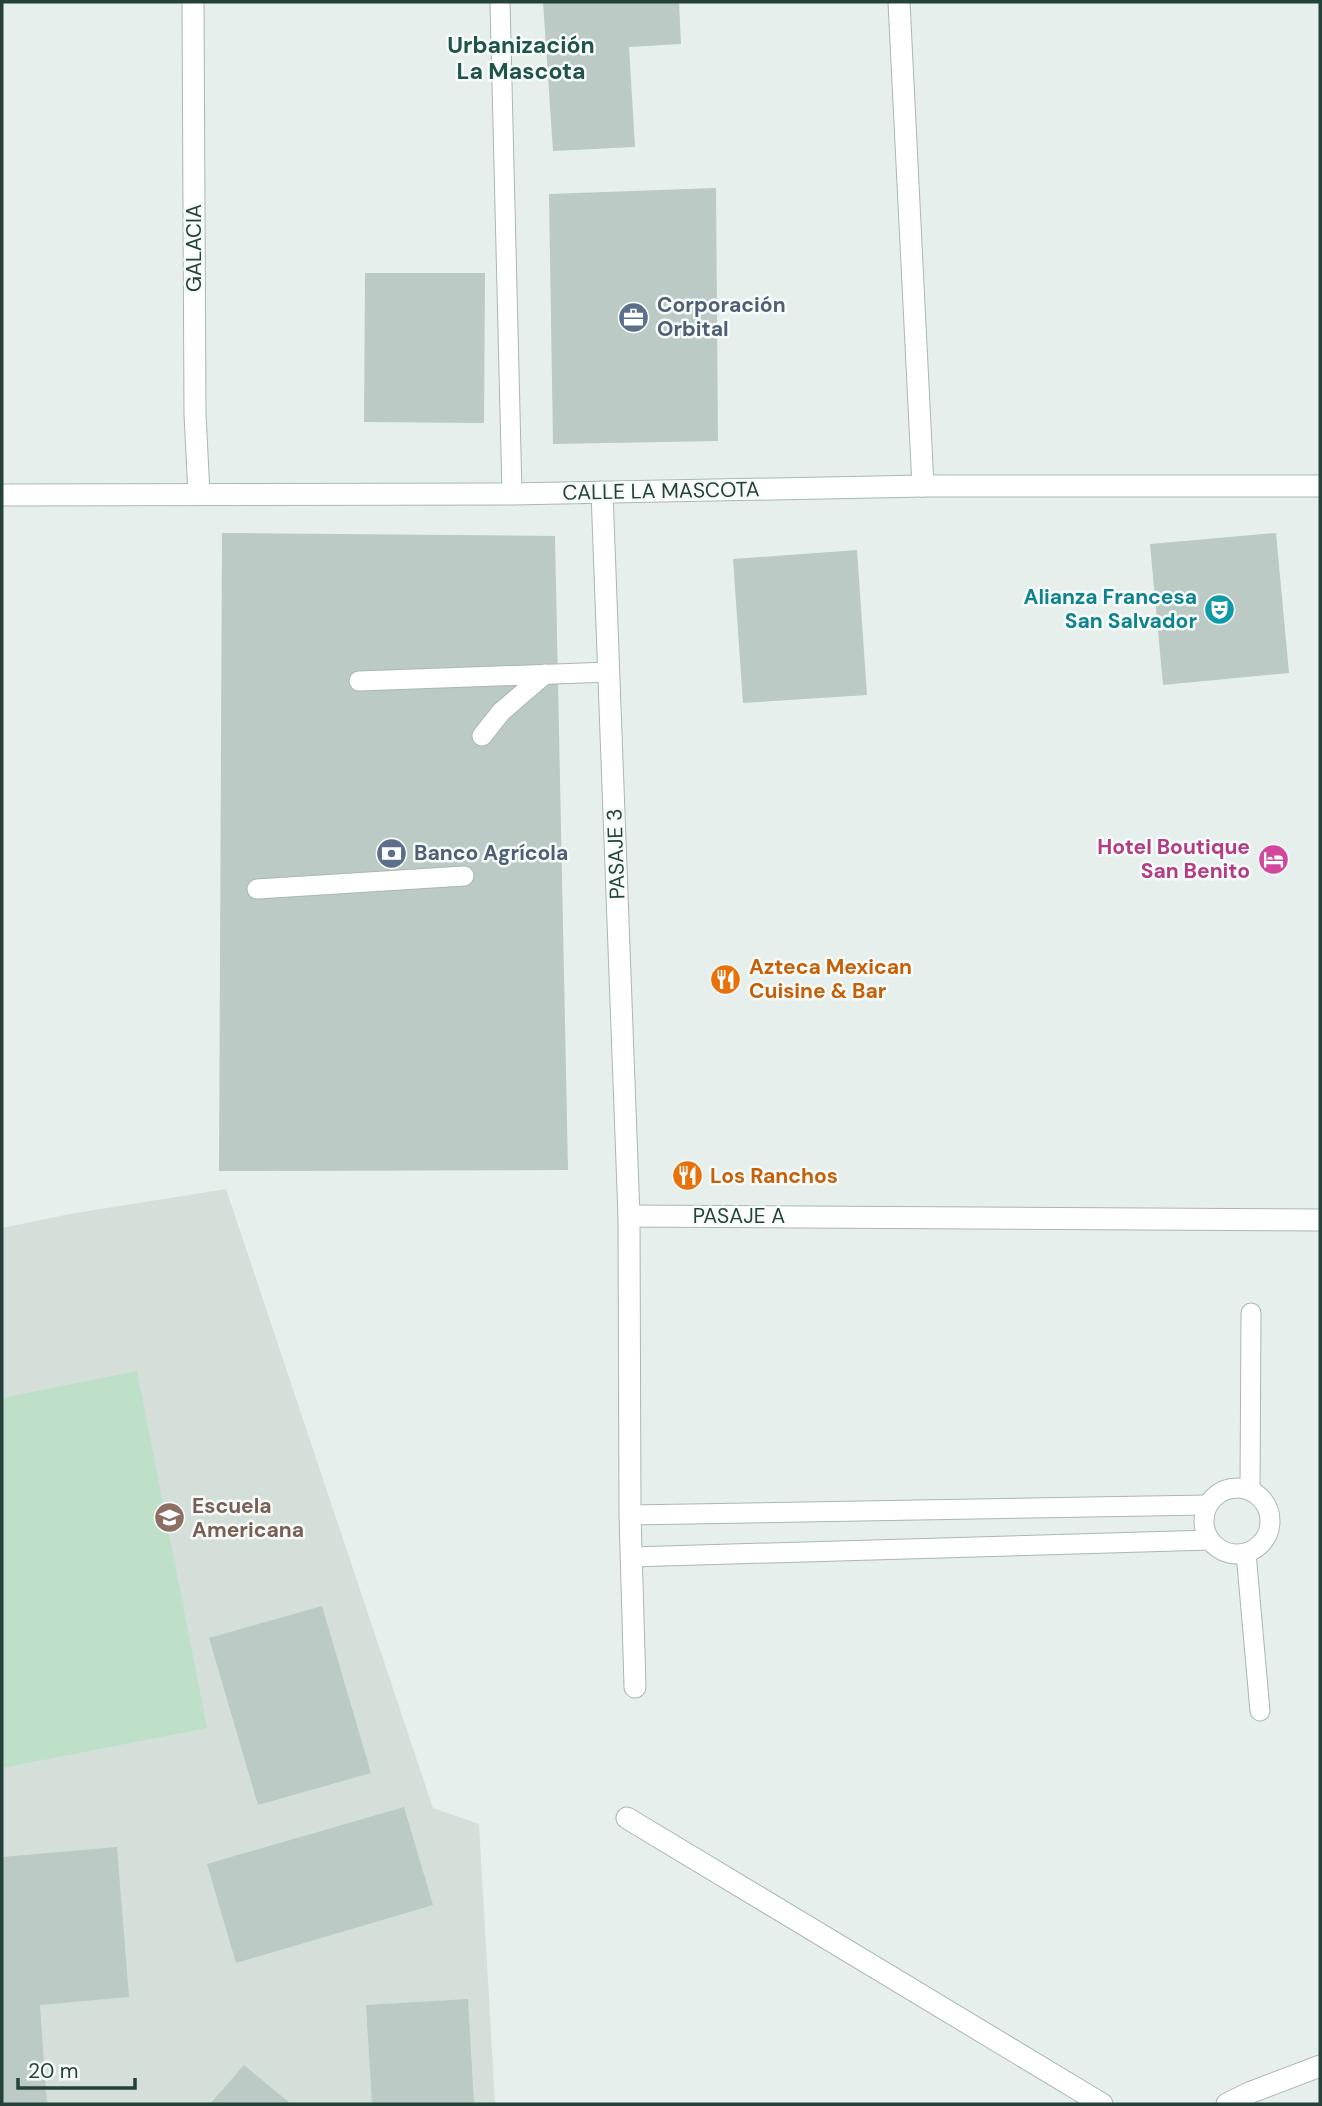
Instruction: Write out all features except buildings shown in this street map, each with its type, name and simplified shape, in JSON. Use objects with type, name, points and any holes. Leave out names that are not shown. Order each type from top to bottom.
[{"type":"street","name":"GALACIA","points":[[193,2],[195,414],[199,494]]},
{"type":"street","points":[[899,2],[923,486]]},
{"type":"street","name":"CALLE LA MASCOTA","points":[[2,495],[512,494],[923,486],[1320,486]]},
{"type":"street","name":"PASAJE 3","points":[[602,492],[629,1216]]},
{"type":"street","points":[[629,1216],[630,1515],[635,1687]]},
{"type":"street","name":"PASAJE A","points":[[629,1216],[1320,1220]]},
{"type":"street","points":[[627,1818],[1102,2104]]},
{"type":"street","points":[[1227,2104],[1320,2066]]},
{"type":"lane","points":[[500,2],[512,494]]},
{"type":"lane","points":[[359,681],[609,672]]},
{"type":"lane","points":[[482,736],[501,712],[545,674]]},
{"type":"lane","points":[[257,888],[464,876]]},
{"type":"lane","points":[[1251,1313],[1251,1490]]},
{"type":"lane","points":[[630,1515],[1207,1505],[1225,1490],[1237,1488],[1251,1490],[1262,1498],[1269,1510],[1271,1523],[1267,1536],[1258,1547],[1246,1553],[1233,1554],[1220,1549],[1210,1540],[1205,1527],[1207,1505]]},
{"type":"lane","points":[[631,1557],[1210,1540]]},
{"type":"lane","points":[[1246,1553],[1260,1711]]},
{"type":"shaded area","name":"Escuela Americana","points":[[226,1189],[433,1808],[479,1824],[495,2104],[2,2104],[2,1228],[70,1214]]},
{"type":"green space","points":[[137,1371],[207,1728],[2,1768],[2,1398]]},
{"type":"place","name":"Corporación Orbital","points":[[634,317]]},
{"type":"place","name":"Alianza Francesa San Salvador","points":[[1220,609]]},
{"type":"place","name":"Banco Agrícola","points":[[391,853]]},
{"type":"place","name":"Hotel Boutique San Benito","points":[[1273,859]]},
{"type":"place","name":"Azteca Mexican Cuisine & Bar","points":[[726,979]]},
{"type":"place","name":"Los Ranchos","points":[[687,1176]]},
{"type":"place","name":"Escuela Americana","points":[[169,1518]]},
{"type":"district","name":"Urbanización La Mascota","points":[[521,58]]}]
